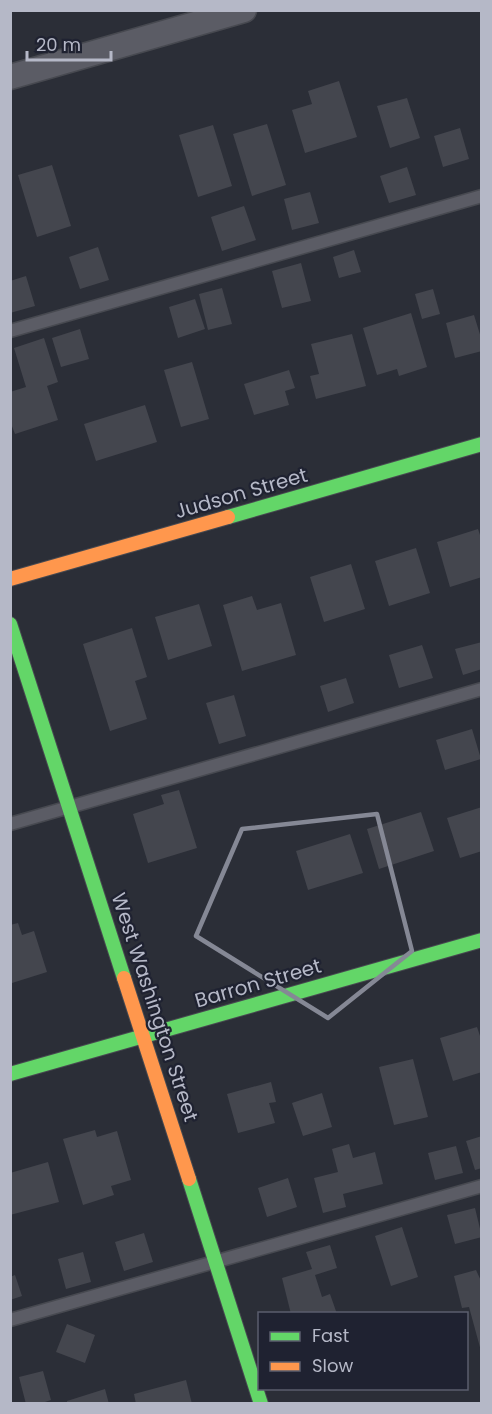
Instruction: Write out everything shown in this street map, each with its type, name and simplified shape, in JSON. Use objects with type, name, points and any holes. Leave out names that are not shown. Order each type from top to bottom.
[{"type":"street","points":[[10,77],[244,10]]},
{"type":"street","name":"Judson Street","points":[[10,579],[482,444]]},
{"type":"street","name":"West Washington Street","points":[[10,624],[261,1404]]},
{"type":"street","name":"Barron Street","points":[[10,1074],[482,940]]},
{"type":"lane","points":[[10,331],[482,196]]},
{"type":"lane","points":[[10,824],[482,689]]},
{"type":"lane","points":[[10,1320],[482,1186]]},
{"type":"highlighted area","points":[[377,814],[412,951],[328,1018],[196,936],[242,829]]},
{"type":"building","points":[[339,81],[357,137],[305,153],[292,110],[312,104],[308,91]]},
{"type":"building","points":[[407,98],[420,138],[390,148],[377,106]]},
{"type":"building","points":[[267,124],[286,185],[252,196],[233,134]]},
{"type":"building","points":[[213,125],[232,186],[198,197],[179,135]]},
{"type":"building","points":[[460,128],[469,159],[443,167],[434,136]]},
{"type":"building","points":[[52,165],[71,226],[37,237],[18,175]]},
{"type":"building","points":[[407,167],[416,195],[389,203],[380,176]]},
{"type":"building","points":[[310,192],[319,223],[292,230],[284,199]]},
{"type":"building","points":[[244,206],[256,240],[222,251],[211,217]]},
{"type":"building","points":[[98,247],[109,280],[80,289],[69,257]]},
{"type":"building","points":[[354,250],[361,272],[339,278],[333,257]]},
{"type":"building","points":[[301,263],[311,301],[282,308],[272,271]]},
{"type":"building","points":[[26,276],[35,306],[10,313],[10,281]]},
{"type":"building","points":[[222,288],[232,324],[208,330],[199,294]]},
{"type":"building","points":[[433,289],[440,314],[422,319],[415,294]]},
{"type":"building","points":[[195,299],[205,329],[178,338],[169,307]]},
{"type":"building","points":[[411,313],[427,367],[399,376],[397,369],[377,375],[363,328]]},
{"type":"building","points":[[474,315],[482,341],[482,351],[455,358],[446,323]]},
{"type":"building","points":[[80,329],[89,359],[61,367],[52,338]]},
{"type":"building","points":[[352,334],[366,386],[316,399],[310,376],[319,374],[311,344]]},
{"type":"building","points":[[44,338],[58,382],[47,386],[58,420],[15,434],[10,421],[10,392],[26,387],[14,348]]},
{"type":"building","points":[[192,362],[209,419],[181,427],[164,370]]},
{"type":"building","points":[[289,370],[295,388],[285,391],[289,405],[254,415],[244,384]]},
{"type":"building","points":[[145,405],[157,442],[96,461],[84,424]]},
{"type":"building","points":[[478,529],[482,541],[482,577],[450,587],[437,542]]},
{"type":"building","points":[[416,548],[430,593],[389,606],[375,561]]},
{"type":"building","points":[[351,564],[365,609],[324,622],[310,577]]},
{"type":"building","points":[[252,596],[257,610],[281,603],[296,655],[242,671],[223,605]]},
{"type":"building","points":[[199,604],[212,646],[168,660],[155,617]]},
{"type":"building","points":[[132,628],[147,677],[135,681],[147,719],[110,731],[83,644]]},
{"type":"building","points":[[482,642],[482,669],[463,675],[455,649]]},
{"type":"building","points":[[422,645],[433,678],[399,688],[389,655]]},
{"type":"building","points":[[346,678],[354,703],[328,712],[320,686]]},
{"type":"building","points":[[234,695],[246,736],[219,744],[206,703]]},
{"type":"building","points":[[472,729],[481,759],[445,770],[436,740]]},
{"type":"building","points":[[179,790],[197,848],[148,863],[133,814],[164,804],[161,795]]},
{"type":"building","points":[[482,807],[482,851],[460,858],[447,818]]},
{"type":"building","points":[[421,812],[434,851],[379,869],[367,829]]},
{"type":"building","points":[[350,834],[363,873],[308,890],[296,851]]},
{"type":"building","points":[[18,923],[22,935],[34,931],[47,972],[12,983],[10,925]]},
{"type":"building","points":[[477,1027],[482,1042],[482,1072],[453,1081],[440,1038]]},
{"type":"building","points":[[413,1059],[428,1117],[394,1125],[379,1067]]},
{"type":"building","points":[[271,1082],[276,1102],[269,1103],[275,1123],[238,1133],[227,1094]]},
{"type":"building","points":[[322,1093],[332,1127],[303,1136],[292,1103]]},
{"type":"building","points":[[95,1130],[97,1137],[117,1131],[131,1180],[111,1186],[114,1195],[83,1205],[63,1139]]},
{"type":"building","points":[[482,1136],[482,1168],[475,1170],[466,1141]]},
{"type":"building","points":[[349,1144],[353,1158],[375,1152],[383,1184],[343,1194],[346,1207],[323,1213],[314,1178],[338,1172],[332,1149]]},
{"type":"building","points":[[456,1146],[463,1173],[435,1180],[428,1153]]},
{"type":"building","points":[[48,1162],[59,1202],[10,1215],[10,1173]]},
{"type":"building","points":[[288,1178],[297,1207],[267,1217],[258,1188]]},
{"type":"building","points":[[475,1208],[482,1237],[455,1244],[447,1215]]},
{"type":"building","points":[[402,1227],[418,1277],[391,1286],[375,1236]]},
{"type":"building","points":[[144,1233],[153,1262],[124,1271],[115,1242]]},
{"type":"building","points":[[330,1245],[337,1268],[315,1275],[322,1297],[330,1294],[336,1312],[290,1312],[282,1278],[312,1269],[306,1252]]},
{"type":"building","points":[[83,1252],[91,1282],[66,1289],[58,1259]]},
{"type":"building","points":[[476,1270],[482,1283],[481,1351],[469,1307],[462,1308],[454,1276]]},
{"type":"building","points":[[15,1275],[22,1296],[10,1300],[10,1277]]},
{"type":"building","points":[[67,1324],[95,1335],[85,1363],[56,1352]]},
{"type":"building","points":[[43,1371],[51,1400],[39,1404],[26,1404],[19,1377]]},
{"type":"building","points":[[186,1380],[192,1404],[136,1404],[134,1394]]},
{"type":"building","points":[[105,1389],[109,1404],[67,1404],[67,1401]]},
{"type":"traffic: fast","points":[[228,517],[482,444]]},
{"type":"traffic: fast","points":[[10,624],[124,978]]},
{"type":"traffic: fast","points":[[10,1074],[482,940]]},
{"type":"traffic: fast","points":[[189,1179],[261,1404]]},
{"type":"traffic: slow","points":[[10,579],[228,517]]},
{"type":"traffic: slow","points":[[124,978],[189,1179]]}]
